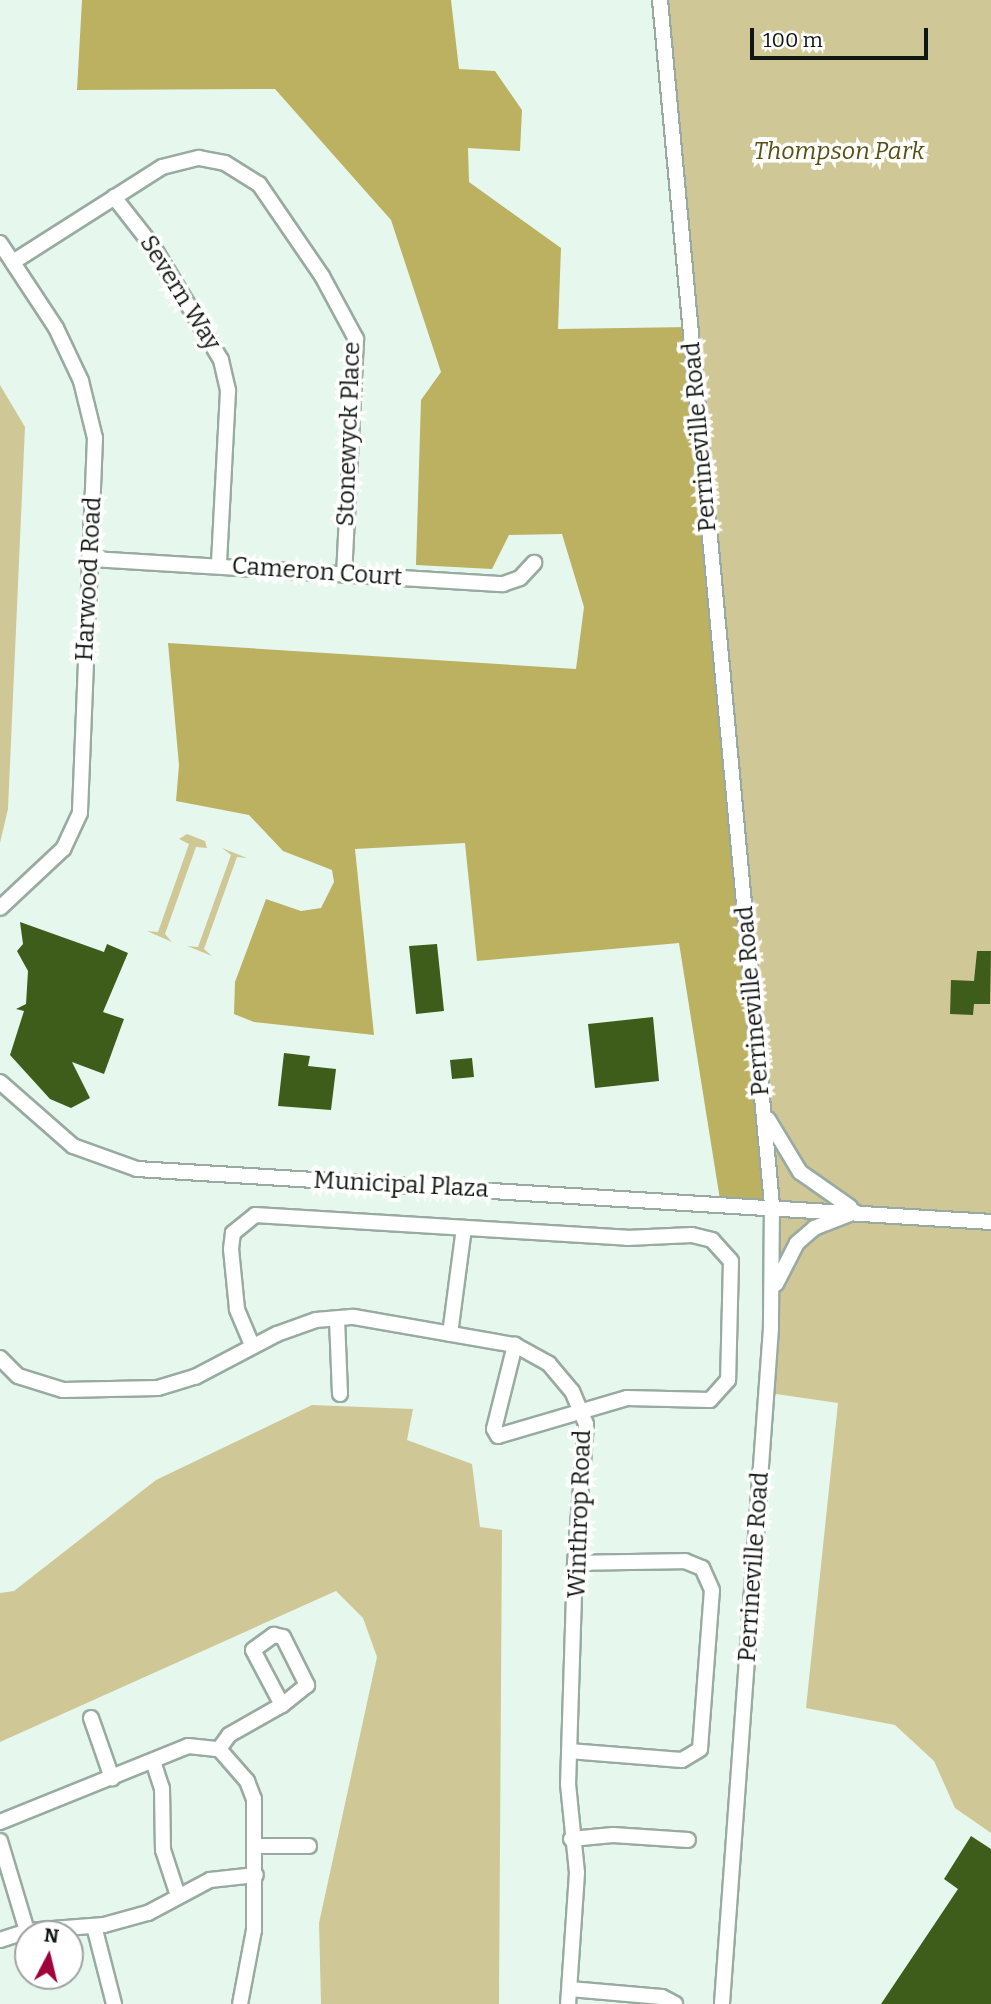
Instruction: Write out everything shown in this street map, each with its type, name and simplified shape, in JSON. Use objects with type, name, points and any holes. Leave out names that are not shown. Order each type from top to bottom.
[{"type":"street","name":"Perrineville Road","points":[[660,0],[772,1205],[773,1295],[722,2004]]},
{"type":"street","name":"Stonewyck Place","points":[[13,262],[162,167],[199,158],[225,163],[258,184],[322,276],[356,339],[344,573]]},
{"type":"street","name":"Severn Way","points":[[114,197],[154,247],[221,360],[228,391],[219,565]]},
{"type":"street","name":"Harwood Road","points":[[0,243],[57,328],[80,381],[94,438],[92,559],[80,813],[63,849],[0,908]]},
{"type":"street","name":"Cameron Court","points":[[92,559],[503,584],[520,578],[534,563]]},
{"type":"street","name":"Municipal Plaza","points":[[0,1082],[42,1122],[73,1146],[137,1169],[772,1205],[991,1222]]},
{"type":"street","points":[[764,1111],[800,1172],[857,1211]]},
{"type":"street","points":[[773,1295],[797,1243],[814,1228],[857,1211]]},
{"type":"street","points":[[252,1345],[237,1309],[231,1249],[233,1233],[246,1217],[628,1238],[692,1235],[724,1248],[732,1269],[729,1368],[718,1395],[702,1403],[627,1398],[580,1408],[495,1433],[515,1345]]},
{"type":"street","points":[[450,1334],[464,1228]]},
{"type":"street","points":[[337,1319],[340,1394]]},
{"type":"street","name":"Winthrop Road","points":[[0,1358],[18,1376],[63,1390],[158,1388],[195,1377],[252,1345],[316,1320],[337,1319],[515,1345],[549,1364],[580,1408],[586,1424],[575,1563],[569,1751],[571,1839],[578,1873],[569,1996]]},
{"type":"street","points":[[569,1751],[682,1760],[700,1749],[712,1590],[702,1568],[685,1561],[575,1563]]},
{"type":"street","points":[[219,1749],[229,1735],[282,1705],[307,1685],[283,1637],[274,1635],[253,1650],[282,1705]]},
{"type":"street","points":[[91,1718],[113,1778]]},
{"type":"street","points":[[0,1822],[188,1746],[219,1749],[247,1781],[254,1799],[254,1930],[240,2004]]},
{"type":"street","points":[[153,1761],[162,1788],[163,1850],[178,1896]]},
{"type":"street","points":[[571,1839],[613,1835],[688,1840]]},
{"type":"street","points":[[0,1841],[24,1920]]},
{"type":"street","points":[[254,1846],[309,1846]]},
{"type":"street","points":[[84,1927],[148,1913],[210,1880],[256,1875]]},
{"type":"street","points":[[94,1926],[114,2004]]},
{"type":"street","points":[[569,1996],[662,1997],[675,2004]]},
{"type":"green space","name":"Thompson Park","points":[[659,0],[991,0],[991,1833],[955,1808],[934,1761],[895,1725],[806,1708],[838,1403],[769,1393],[773,1295]]},
{"type":"green space","points":[[0,385],[25,427],[8,809],[0,843]]},
{"type":"green space","points":[[187,834],[205,841],[207,848],[196,847],[165,934],[172,942],[147,931],[158,932],[189,844],[179,839]]},
{"type":"green space","points":[[222,848],[247,858],[237,857],[204,949],[212,956],[187,946],[198,947],[231,855]]},
{"type":"green space","points":[[312,1405],[413,1409],[407,1440],[472,1464],[480,1527],[502,1530],[499,2004],[321,2004],[319,1923],[377,1657],[363,1618],[336,1591],[0,1742],[0,1593],[14,1591],[156,1480]]},
{"type":"shaded area","points":[[82,0],[451,0],[459,69],[495,71],[522,110],[520,151],[468,148],[469,182],[561,248],[558,329],[690,327],[773,1209],[721,1206],[679,943],[477,961],[465,843],[355,849],[374,1035],[254,1022],[234,1014],[235,982],[266,899],[301,911],[321,908],[334,882],[332,870],[283,851],[249,815],[176,801],[179,765],[168,643],[576,669],[584,607],[562,534],[509,535],[492,569],[416,565],[421,400],[441,372],[391,220],[275,89],[77,90]]},
{"type":"building","points":[[20,922],[104,952],[107,944],[128,953],[103,1012],[124,1019],[104,1074],[72,1062],[90,1098],[71,1108],[50,1099],[10,1055],[24,1011],[16,1009],[26,1004],[28,971],[17,951],[23,944]]},
{"type":"building","points":[[437,944],[444,1011],[416,1014],[409,946]]},
{"type":"building","points":[[977,951],[991,951],[990,1004],[974,1004],[973,1015],[950,1014],[951,980],[974,981]]},
{"type":"building","points":[[653,1017],[659,1081],[595,1088],[588,1024]]},
{"type":"building","points":[[284,1053],[310,1056],[308,1066],[336,1069],[331,1110],[278,1106]]},
{"type":"building","points":[[472,1058],[474,1077],[452,1079],[450,1060]]},
{"type":"building","points":[[971,1836],[991,1849],[991,2004],[881,2004],[958,1889],[944,1879]]}]
